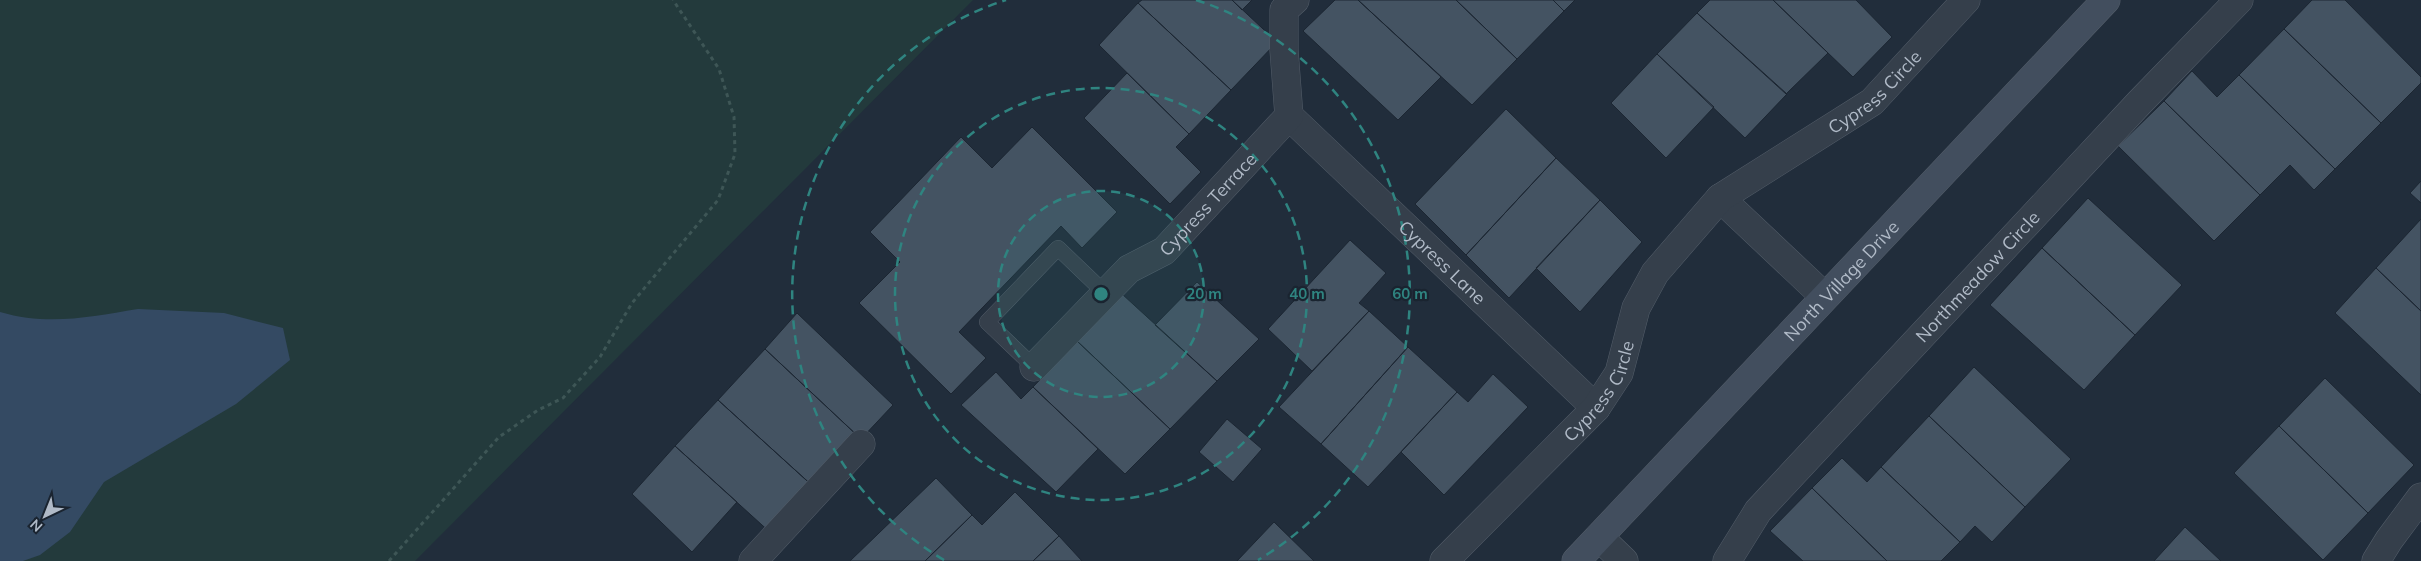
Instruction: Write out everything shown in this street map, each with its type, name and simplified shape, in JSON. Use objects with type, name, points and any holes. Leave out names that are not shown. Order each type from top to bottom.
[{"type":"street","points":[[1289,116],[1284,50],[1284,10],[1295,0]]},
{"type":"street","name":"Cypress Circle","points":[[1444,561],[1596,408],[1619,374],[1636,308],[1655,273],[1720,198],[1872,102],[1966,0]]},
{"type":"street","name":"North Village Drive","points":[[1576,561],[1824,296],[2106,0]]},
{"type":"street","name":"Northmeadow Circle","points":[[1727,561],[1758,510],[2140,102],[2239,0]]},
{"type":"street","name":"Cypress Terrace","points":[[1034,368],[1129,269],[1164,251],[1289,116]]},
{"type":"street","name":"Cypress Lane","points":[[1289,116],[1596,408]]},
{"type":"street","points":[[1720,198],[1824,296]]},
{"type":"street","points":[[753,561],[861,444]]},
{"type":"street","points":[[2376,561],[2421,497]]},
{"type":"street","points":[[1599,537],[1624,561]]},
{"type":"lane","points":[[1034,368],[987,322],[1058,248],[1106,293]]},
{"type":"path","points":[[389,561],[499,437],[538,410],[563,398],[600,357],[632,303],[718,200],[735,154],[734,117],[719,69],[673,0]]},
{"type":"green space","points":[[0,0],[973,0],[415,561],[0,561]]},
{"type":"water","points":[[138,309],[224,313],[283,328],[290,360],[236,404],[104,482],[70,532],[40,555],[23,561],[0,561],[0,312],[35,319],[69,319]]},
{"type":"building","points":[[1142,0],[1232,0],[1277,42],[1231,90],[1138,3]]},
{"type":"building","points":[[1232,0],[1252,0],[1242,10]]},
{"type":"building","points":[[1335,0],[1358,0],[1441,77],[1398,120],[1303,31]]},
{"type":"building","points":[[1358,0],[1456,0],[1517,59],[1472,105]]},
{"type":"building","points":[[1456,0],[1553,0],[1564,11],[1517,59]]},
{"type":"building","points":[[1553,0],[1575,0],[1564,11]]},
{"type":"building","points":[[1710,0],[1773,0],[1828,53],[1786,94],[1697,13]]},
{"type":"building","points":[[1773,0],[1856,0],[1892,37],[1853,77]]},
{"type":"building","points":[[2312,0],[2345,0],[2421,77],[2421,83],[2381,123],[2284,29]]},
{"type":"building","points":[[1138,3],[1231,90],[1189,134],[1099,45]]},
{"type":"building","points":[[1697,13],[1787,94],[1745,138],[1657,54]]},
{"type":"building","points":[[2284,29],[2381,123],[2335,169],[2239,75]]},
{"type":"building","points":[[1657,54],[1714,107],[1666,158],[1611,103]]},
{"type":"building","points":[[2192,71],[2217,97],[2239,75],[2335,169],[2314,190],[2290,165],[2260,195],[2164,101]]},
{"type":"building","points":[[1127,73],[1189,134],[1176,147],[1201,172],[1170,204],[1084,118]]},
{"type":"building","points":[[2164,101],[2260,195],[2214,241],[2118,146]]},
{"type":"building","points":[[1506,109],[1556,158],[1466,255],[1415,204]]},
{"type":"building","points":[[1032,127],[1117,212],[1082,248],[1061,226],[959,332],[986,358],[951,394],[859,303],[900,262],[870,232],[961,137],[992,168]]},
{"type":"building","points":[[1556,158],[1600,200],[1509,298],[1466,255]]},
{"type":"building","points":[[2421,181],[2421,203],[2410,193]]},
{"type":"building","points":[[2088,198],[2182,285],[2135,335],[2042,248]]},
{"type":"building","points":[[1600,200],[1642,242],[1580,312],[1536,268]]},
{"type":"building","points":[[2421,219],[2421,311],[2376,268]]},
{"type":"building","points":[[1350,240],[1386,273],[1359,303],[1369,311],[1312,371],[1268,329]]},
{"type":"building","points":[[2042,248],[2135,335],[2084,390],[1990,305]]},
{"type":"building","points":[[2376,268],[2421,311],[2421,395],[2335,313]]},
{"type":"building","points":[[1197,282],[1259,339],[1217,381],[1155,325]]},
{"type":"building","points":[[1122,294],[1217,381],[1170,429],[1077,341]]},
{"type":"building","points":[[1369,311],[1408,347],[1321,444],[1279,407]]},
{"type":"building","points":[[797,313],[893,405],[861,439],[765,349]]},
{"type":"building","points":[[1077,341],[1170,429],[1125,474],[1033,387]]},
{"type":"building","points":[[1408,347],[1457,392],[1368,487],[1321,444]]},
{"type":"building","points":[[765,349],[861,439],[816,489],[718,400]]},
{"type":"building","points":[[1974,367],[2071,459],[2025,507],[1929,416]]},
{"type":"building","points":[[996,372],[1021,399],[1033,387],[1098,449],[1056,492],[961,405]]},
{"type":"building","points":[[1493,374],[1528,407],[1444,495],[1401,452],[1457,392],[1468,402]]},
{"type":"building","points":[[2325,378],[2414,465],[2368,513],[2279,426]]},
{"type":"building","points":[[718,400],[816,489],[773,535],[675,446]]},
{"type":"building","points":[[1929,416],[2025,507],[1992,542],[1975,526],[1960,542],[1881,467]]},
{"type":"building","points":[[1227,419],[1262,449],[1233,482],[1199,452]]},
{"type":"building","points":[[2279,426],[2368,513],[2323,560],[2234,473]]},
{"type":"building","points":[[675,446],[737,502],[692,552],[632,494]]},
{"type":"building","points":[[1842,458],[1867,482],[1881,467],[1960,542],[1941,561],[1887,561],[1812,488]]},
{"type":"building","points":[[936,478],[972,515],[925,561],[850,561]]},
{"type":"building","points":[[1812,488],[1887,561],[1803,561],[1770,531]]},
{"type":"building","points":[[1015,492],[1059,536],[1033,561],[925,561],[972,515],[982,525]]},
{"type":"building","points":[[1274,522],[1314,561],[1237,561]]},
{"type":"building","points":[[2185,527],[2221,561],[2154,561]]},
{"type":"building","points":[[1059,536],[1082,561],[1033,561]]}]
